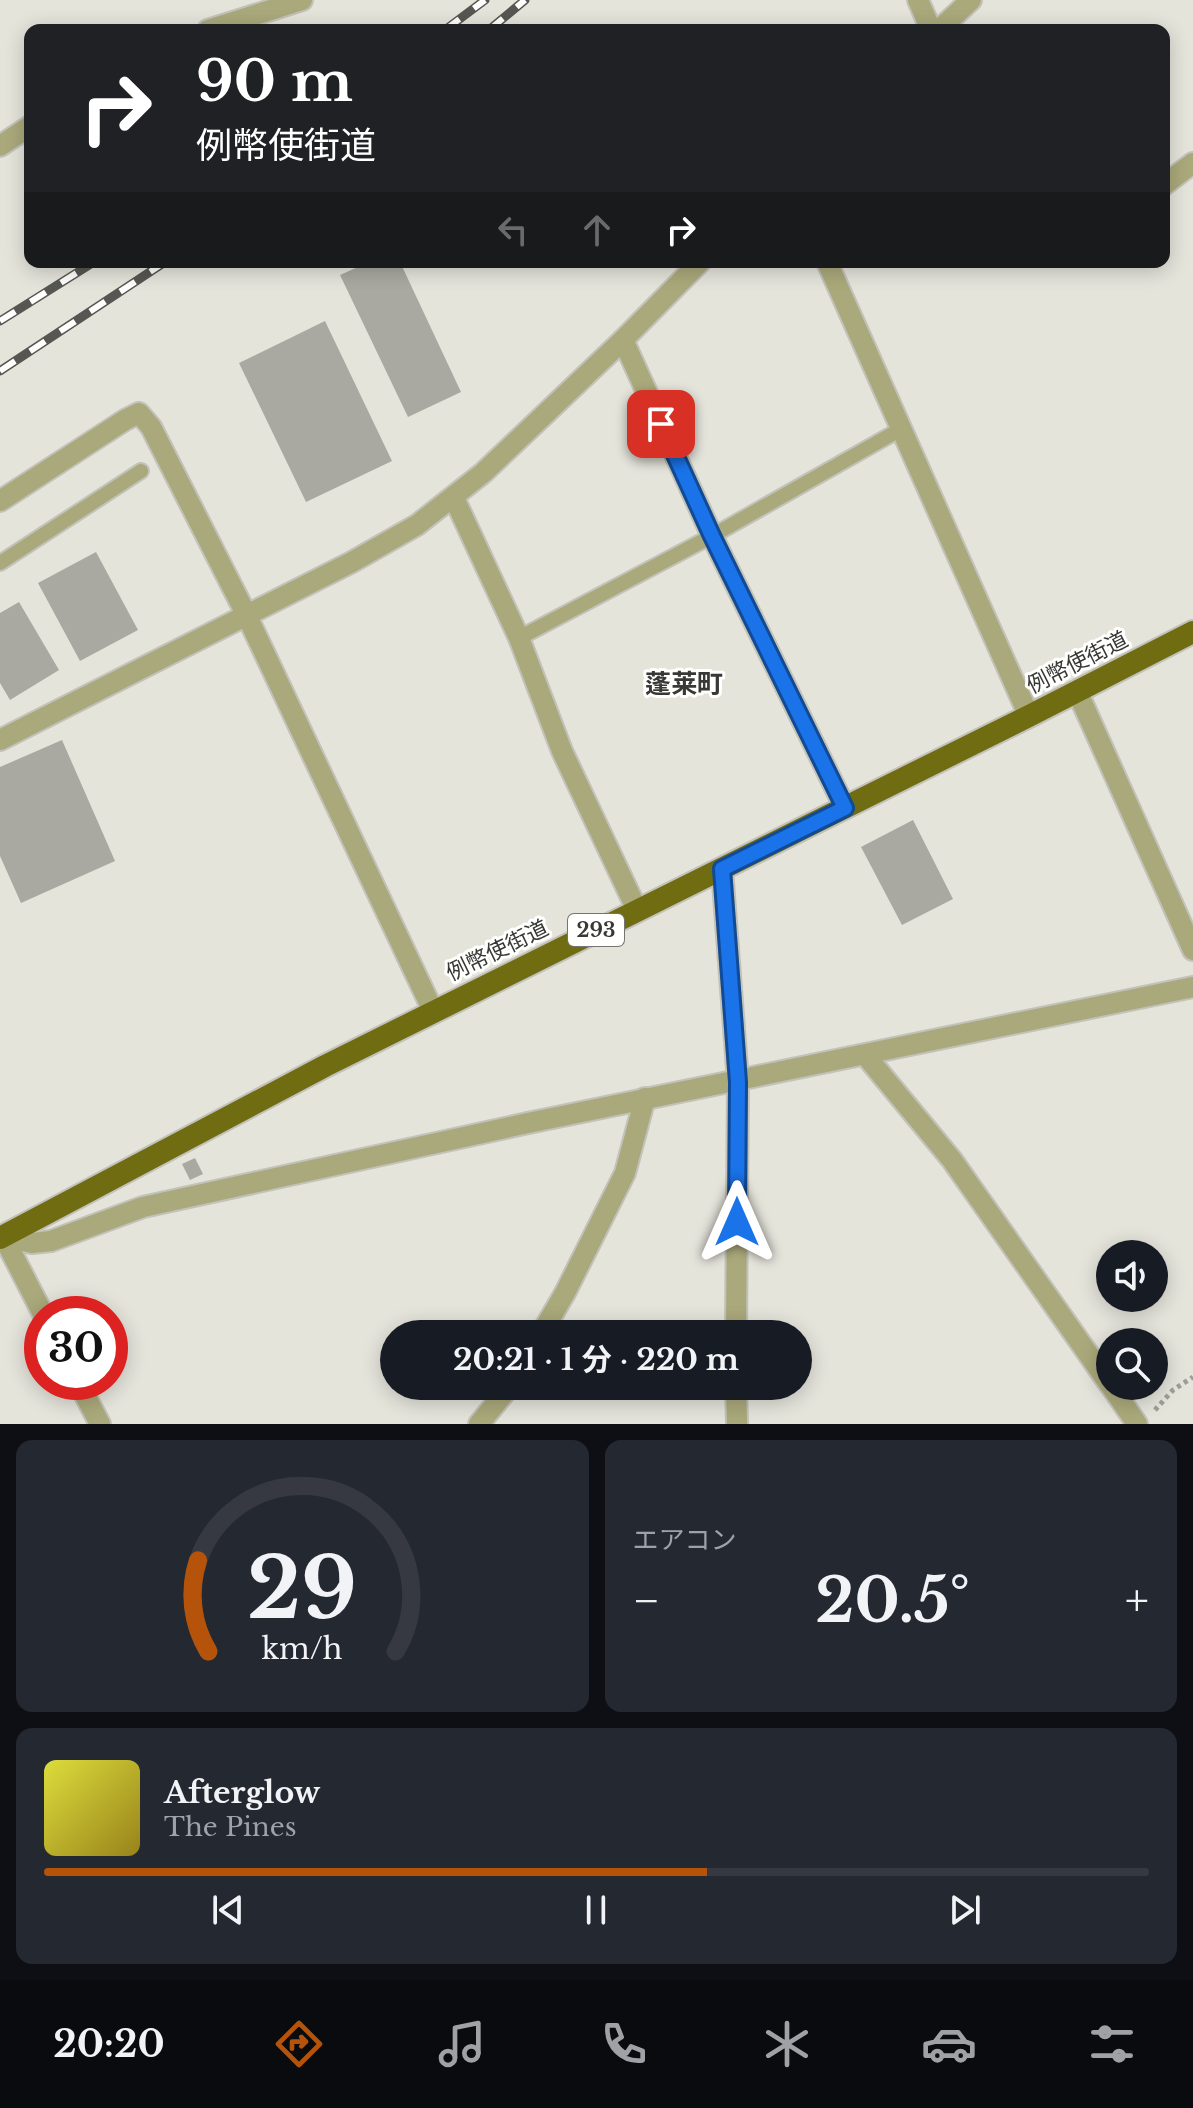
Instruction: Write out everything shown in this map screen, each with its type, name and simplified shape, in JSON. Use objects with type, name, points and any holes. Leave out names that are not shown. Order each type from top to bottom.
[{"type":"highway","name":"例幣使街道","points":[[2,1237],[125,1169],[433,1011],[1193,632]]},
{"type":"street","points":[[227,24],[302,0]]},
{"type":"street","points":[[918,0],[928,24]]},
{"type":"street","points":[[945,24],[971,0]]},
{"type":"street","points":[[0,146],[24,130]]},
{"type":"street","points":[[1170,180],[1193,163]]},
{"type":"street","points":[[0,740],[384,545],[454,498],[623,340],[694,268]]},
{"type":"street","points":[[830,268],[1029,716]]},
{"type":"street","points":[[623,340],[712,536],[845,808]]},
{"type":"street","points":[[0,501],[139,413],[151,427],[247,616],[433,1011]]},
{"type":"street","points":[[454,498],[519,638],[562,751],[637,910]]},
{"type":"street","points":[[1077,691],[1193,950]]},
{"type":"street","points":[[722,869],[738,1082],[736,1320]]},
{"type":"street","points":[[2,1237],[32,1243],[51,1241],[143,1207],[645,1098],[738,1082],[1193,987]]},
{"type":"street","points":[[866,1056],[952,1160],[1096,1366]]},
{"type":"street","points":[[549,1320],[625,1173],[645,1098]]},
{"type":"street","points":[[2,1237],[33,1296]]},
{"type":"street","points":[[87,1400],[100,1424]]},
{"type":"street","points":[[479,1424],[499,1400]]},
{"type":"street","points":[[736,1400],[737,1424]]},
{"type":"street","points":[[1125,1400],[1144,1418]]},
{"type":"lane","points":[[519,638],[712,536],[901,429]]},
{"type":"lane","points":[[0,563],[141,471]]},
{"type":"path","points":[[1144,1418],[1173,1390],[1193,1377]]},
{"type":"building","points":[[356,268],[403,268],[461,392],[408,417],[340,275]]},
{"type":"building","points":[[325,321],[392,461],[306,502],[239,363]]},
{"type":"building","points":[[96,552],[138,630],[80,661],[38,583]]},
{"type":"building","points":[[19,602],[59,670],[10,700],[0,683],[0,613]]},
{"type":"building","points":[[62,740],[115,861],[21,903],[0,856],[0,767]]},
{"type":"building","points":[[913,820],[953,899],[902,925],[861,847]]},
{"type":"building","points":[[195,1158],[203,1174],[190,1180],[182,1164]]},
{"type":"railway","points":[[453,24],[485,0]]},
{"type":"railway","points":[[496,24],[525,0]]},
{"type":"railway","points":[[0,321],[84,268]]},
{"type":"railway","points":[[0,371],[156,268]]},
{"type":"district","name":"蓬莱町","points":[[684,684]]},
{"type":"route","points":[[661,424],[712,536],[845,808],[722,869],[738,1082],[737,1222]]}]
